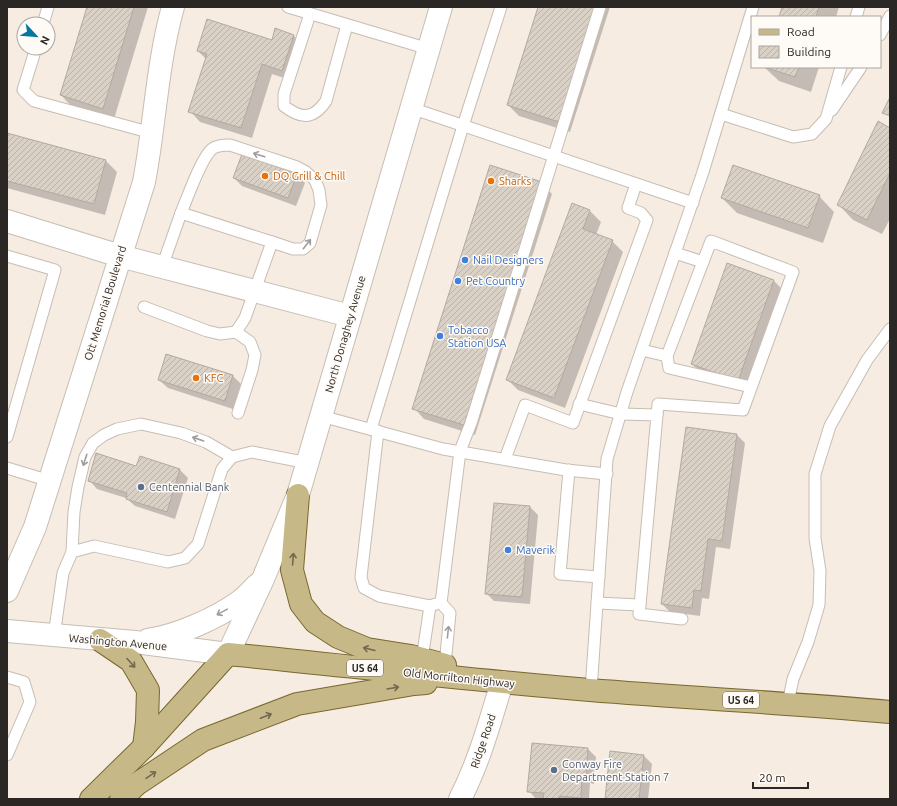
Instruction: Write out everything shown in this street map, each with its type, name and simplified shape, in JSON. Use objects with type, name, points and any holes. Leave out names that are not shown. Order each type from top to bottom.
[{"type":"main road","points":[[298,495],[292,570],[301,604],[315,622],[338,637],[367,649],[445,665],[502,682]]},
{"type":"main road","points":[[100,640],[131,661],[148,690],[147,722],[144,747]]},
{"type":"main road","name":"Old Morrilton Highway","points":[[228,654],[591,690],[788,703],[890,712]]},
{"type":"main road","points":[[91,799],[144,747],[228,654]]},
{"type":"main road","points":[[121,799],[137,784],[204,740],[297,704],[414,684],[502,682]]},
{"type":"street","name":"Ott Memorial Boulevard","points":[[7,591],[35,527],[144,182],[161,63],[173,7]]},
{"type":"street","name":"North Donaghey Avenue","points":[[228,654],[263,579],[298,495],[441,7]]},
{"type":"street","points":[[7,221],[120,256],[350,316]]},
{"type":"street","points":[[135,642],[163,638],[206,620],[240,602],[263,579]]},
{"type":"street","name":"Washington Avenue","points":[[7,631],[135,642],[228,654]]},
{"type":"street","name":"Ridge Road","points":[[460,799],[470,781],[487,735],[502,682]]},
{"type":"lane","points":[[288,7],[429,49]]},
{"type":"lane","points":[[445,665],[450,613],[436,604],[379,596],[364,588],[361,578],[375,430],[463,126],[501,7]]},
{"type":"lane","points":[[422,660],[436,604],[460,451],[473,415],[600,7]]},
{"type":"lane","points":[[591,690],[607,458],[642,350],[693,203],[753,7]]},
{"type":"lane","points":[[310,14],[284,94],[284,106],[292,112],[307,116],[319,111],[326,101],[347,25]]},
{"type":"lane","points":[[881,33],[890,16]]},
{"type":"lane","points":[[34,56],[23,90],[34,101],[152,133]]},
{"type":"lane","points":[[826,119],[841,68]]},
{"type":"lane","points":[[721,114],[794,137],[812,134],[826,119],[860,68]]},
{"type":"lane","points":[[411,108],[693,203]]},
{"type":"lane","points":[[162,267],[180,213],[201,166],[212,149],[222,145],[230,145],[297,167],[306,172],[315,180],[320,190],[321,205],[310,242],[303,249],[293,249],[180,213]]},
{"type":"lane","points":[[504,459],[525,405],[573,423],[647,220],[641,213],[628,208],[636,184]]},
{"type":"lane","points":[[682,619],[639,614],[658,404],[743,410],[751,388],[793,272],[711,241],[667,356],[669,368],[751,388]]},
{"type":"lane","points":[[236,332],[245,318],[272,242]]},
{"type":"lane","points":[[675,253],[703,262]]},
{"type":"lane","points":[[7,256],[55,270],[7,437]]},
{"type":"lane","points":[[144,307],[206,331],[220,334],[236,332],[250,342],[255,355],[252,370],[238,413]]},
{"type":"lane","points":[[788,703],[793,679],[808,642],[819,605],[820,571],[815,538],[815,474],[830,426],[867,360],[890,328]]},
{"type":"lane","points":[[642,350],[667,356]]},
{"type":"lane","points":[[580,404],[621,414],[657,416]]},
{"type":"lane","points":[[321,416],[443,449],[569,470],[606,474]]},
{"type":"lane","points":[[54,636],[63,573],[72,552],[74,512],[78,487],[85,457],[93,443],[117,428],[141,424],[181,433],[206,442],[232,457]]},
{"type":"lane","points":[[72,552],[94,546],[168,562],[185,558],[198,544],[222,469],[232,457],[252,452],[308,463]]},
{"type":"lane","points":[[7,468],[50,481]]},
{"type":"lane","points":[[569,470],[560,574],[599,577]]},
{"type":"lane","points":[[597,603],[640,605]]},
{"type":"lane","points":[[7,677],[24,682],[30,702],[7,755]]},
{"type":"building","points":[[87,7],[134,7],[103,109],[60,95]]},
{"type":"building","points":[[538,7],[596,7],[559,122],[507,105]]},
{"type":"building","points":[[782,7],[819,7],[816,16],[779,16]]},
{"type":"building","points":[[207,19],[272,40],[275,28],[294,35],[282,71],[262,64],[241,128],[188,112],[207,54],[197,51]]},
{"type":"building","points":[[767,68],[799,68],[795,77]]},
{"type":"building","points":[[890,97],[890,116],[882,113]]},
{"type":"building","points":[[878,121],[890,128],[890,173],[867,220],[837,205]]},
{"type":"building","points":[[7,133],[106,160],[94,204],[7,181]]},
{"type":"building","name":"DQ Grill & Chill","points":[[242,154],[297,174],[288,198],[233,178]]},
{"type":"building","points":[[490,165],[542,182],[464,425],[412,409]]},
{"type":"building","points":[[733,165],[820,195],[808,228],[721,198]]},
{"type":"building","points":[[572,203],[590,210],[583,229],[613,240],[554,398],[506,380]]},
{"type":"building","points":[[727,263],[774,280],[738,381],[691,364]]},
{"type":"building","name":"KFC","points":[[166,354],[233,375],[225,401],[158,380]]},
{"type":"building","points":[[686,427],[737,434],[722,541],[708,539],[701,591],[694,590],[692,608],[661,604]]},
{"type":"building","name":"Centennial Bank","points":[[96,453],[136,466],[140,456],[180,469],[167,512],[126,499],[127,493],[88,481]]},
{"type":"building","name":"Maverik","points":[[494,503],[530,506],[522,597],[485,594]]},
{"type":"building","points":[[532,743],[588,748],[586,776],[582,776],[581,798],[559,796],[559,799],[543,799],[544,793],[527,792]]},
{"type":"building","points":[[610,751],[644,755],[639,799],[605,799]]},
{"type":"place","name":"DQ Grill & Chill","points":[[265,176]]},
{"type":"place","name":"Sharks","points":[[491,181]]},
{"type":"place","name":"Nail Designers","points":[[465,260]]},
{"type":"place","name":"Pet Country","points":[[458,281]]},
{"type":"place","name":"Tobacco Station USA","points":[[440,336]]},
{"type":"place","name":"KFC","points":[[196,378]]},
{"type":"place","name":"Centennial Bank","points":[[141,487]]},
{"type":"place","name":"Maverik","points":[[508,550]]},
{"type":"place","name":"Conway Fire Department Station 7","points":[[554,770]]}]
